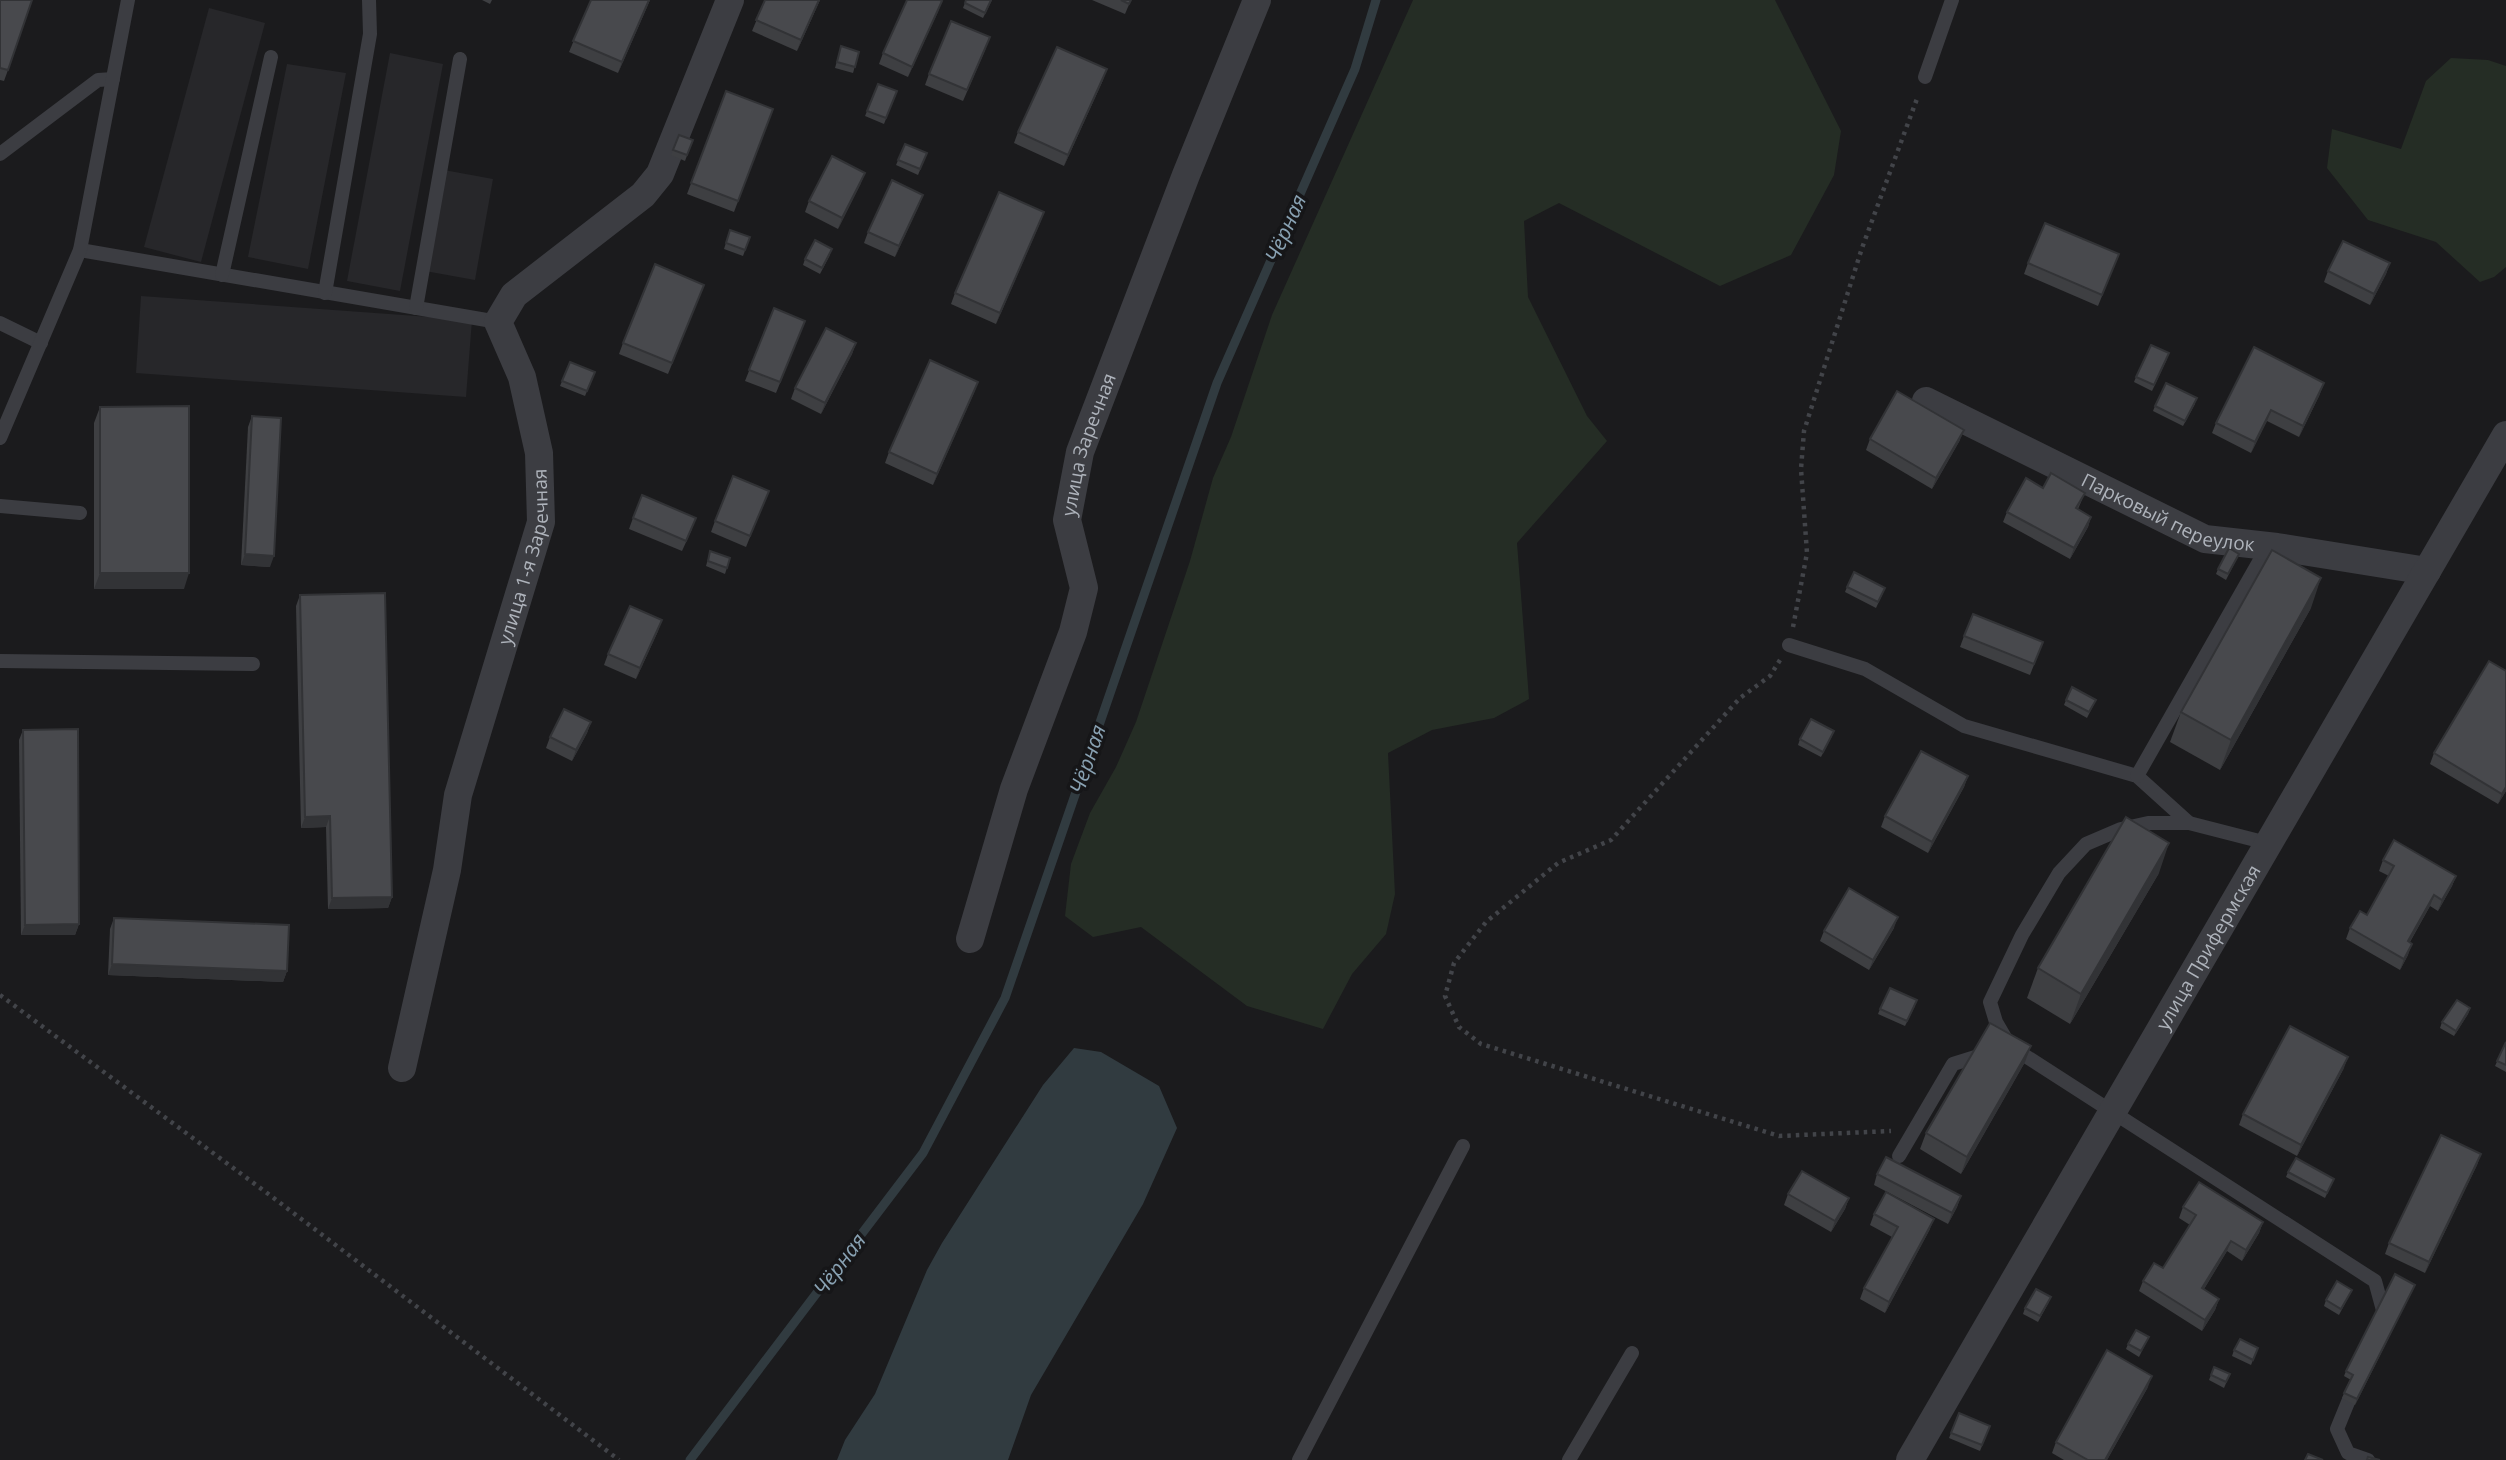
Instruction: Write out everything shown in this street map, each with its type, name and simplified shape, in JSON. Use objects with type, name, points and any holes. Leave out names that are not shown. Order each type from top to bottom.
[{"type":"street","points":[[498,322],[514,295],[643,195],[660,174],[730,0]]},
{"type":"street","name":"улица Заречная","points":[[970,939],[1014,789],[1073,632],[1084,588],[1067,520],[1080,452],[1186,175],[1258,0]]},
{"type":"street","name":"улица 1-я Заречная","points":[[402,1068],[447,870],[458,795],[541,522],[538,453],[522,377],[498,322]]},
{"type":"street","name":"Парковый переулок","points":[[1926,401],[2205,539],[2427,571]]},
{"type":"street","name":"улица Прифермская","points":[[1910,1460],[2506,435]]},
{"type":"lane","points":[[0,438],[80,250],[128,0]]},
{"type":"lane","points":[[326,293],[370,34],[369,0]]},
{"type":"lane","points":[[1925,77],[1952,0]]},
{"type":"lane","points":[[222,275],[271,57]]},
{"type":"lane","points":[[416,308],[460,59]]},
{"type":"lane","points":[[0,154],[98,80],[113,79]]},
{"type":"lane","points":[[80,250],[498,322]]},
{"type":"lane","points":[[0,323],[41,343]]},
{"type":"lane","points":[[0,506],[80,513]]},
{"type":"lane","points":[[2137,776],[2268,546]]},
{"type":"lane","points":[[1789,645],[1865,669],[1964,726],[2137,776],[2189,822]]},
{"type":"lane","points":[[0,661],[253,664]]},
{"type":"lane","points":[[2267,843],[2189,822],[2148,823],[2086,844],[2059,873],[2022,934],[1990,1002],[1996,1021],[2010,1046],[2375,1281],[2384,1314],[2379,1326]]},
{"type":"lane","points":[[1899,1156],[1953,1064],[2010,1046]]},
{"type":"lane","points":[[1299,1460],[1463,1146]]},
{"type":"lane","points":[[1569,1460],[1632,1353]]},
{"type":"lane","points":[[2363,1365],[2337,1429],[2348,1452],[2368,1460]]},
{"type":"path","points":[[1913,1129],[1779,1136],[1481,1044],[1459,1027],[1445,996],[1454,963],[1486,922],[1558,863],[1611,840],[1740,698],[1770,676],[1789,645],[1807,553],[1801,469],[1804,431],[1862,248],[1925,77]]},
{"type":"path","points":[[0,995],[619,1460]]},
{"type":"shaded area","points":[[1413,0],[1775,0],[1841,131],[1834,175],[1791,255],[1720,286],[1559,203],[1524,221],[1528,297],[1587,416],[1607,441],[1517,543],[1529,699],[1494,718],[1432,730],[1388,753],[1395,894],[1386,934],[1352,974],[1323,1029],[1247,1006],[1141,927],[1093,937],[1065,916],[1071,864],[1090,813],[1116,767],[1136,722],[1190,561],[1213,478],[1231,437],[1272,315]]},
{"type":"shaded area","points":[[209,8],[265,23],[201,262],[144,247]]},
{"type":"shaded area","points":[[390,53],[443,64],[400,291],[347,281]]},
{"type":"shaded area","points":[[2451,58],[2488,60],[2506,66],[2506,267],[2494,277],[2480,282],[2436,242],[2368,220],[2327,168],[2332,129],[2401,149],[2426,81]]},
{"type":"shaded area","points":[[287,64],[346,73],[308,269],[248,257]]},
{"type":"shaded area","points":[[444,170],[493,179],[475,280],[425,271]]},
{"type":"shaded area","points":[[141,296],[472,320],[466,397],[136,373]]},
{"type":"shaded area","points":[[1074,1048],[1101,1052],[1159,1086],[1177,1128],[1143,1204],[1031,1395],[1008,1460],[837,1460],[845,1440],[875,1394],[927,1270],[942,1243],[1043,1085]]},
{"type":"building","points":[[0,0],[32,0],[8,70],[0,68]]},
{"type":"building","points":[[591,0],[649,0],[622,62],[573,41]]},
{"type":"building","points":[[765,0],[819,0],[801,40],[756,20]]},
{"type":"building","points":[[907,0],[942,1],[912,67],[883,53]]},
{"type":"building","points":[[966,0],[991,0],[985,13],[965,3]]},
{"type":"building","points":[[951,21],[990,37],[967,90],[929,74]]},
{"type":"building","points":[[841,46],[859,52],[855,67],[837,62]]},
{"type":"building","points":[[1057,47],[1107,69],[1068,155],[1018,132]]},
{"type":"building","points":[[878,84],[897,91],[886,118],[867,111]]},
{"type":"building","points":[[726,91],[773,109],[738,201],[691,183]]},
{"type":"building","points":[[679,135],[693,140],[687,155],[673,150]]},
{"type":"building","points":[[905,144],[927,153],[920,169],[898,160]]},
{"type":"building","points":[[832,156],[865,173],[842,218],[809,201]]},
{"type":"building","points":[[892,180],[923,195],[899,246],[868,232]]},
{"type":"building","points":[[999,192],[1044,212],[1000,313],[955,293]]},
{"type":"building","points":[[2045,223],[2119,254],[2102,295],[2028,263]]},
{"type":"building","points":[[730,230],[750,237],[745,250],[726,243]]},
{"type":"building","points":[[815,240],[832,249],[822,268],[805,259]]},
{"type":"building","points":[[2343,241],[2390,263],[2374,294],[2328,271]]},
{"type":"building","points":[[655,264],[704,285],[672,363],[623,343]]},
{"type":"building","points":[[774,308],[805,321],[780,382],[749,370]]},
{"type":"building","points":[[826,328],[856,343],[825,403],[795,388]]},
{"type":"building","points":[[2151,345],[2169,353],[2154,385],[2136,377]]},
{"type":"building","points":[[2254,347],[2324,383],[2303,426],[2271,410],[2255,442],[2216,423]]},
{"type":"building","points":[[930,360],[978,382],[937,474],[889,452]]},
{"type":"building","points":[[570,362],[595,372],[587,391],[562,381]]},
{"type":"building","points":[[2166,383],[2197,398],[2185,421],[2155,406]]},
{"type":"building","points":[[1897,391],[1964,430],[1936,478],[1870,439]]},
{"type":"building","points":[[189,406],[189,573],[100,573],[100,407]]},
{"type":"building","points":[[252,416],[281,418],[274,556],[245,554]]},
{"type":"building","points":[[2051,473],[2085,493],[2076,508],[2091,517],[2074,548],[2007,512],[2026,478],[2043,488]]},
{"type":"building","points":[[733,476],[769,491],[750,536],[715,521]]},
{"type":"building","points":[[642,495],[696,518],[686,541],[633,518]]},
{"type":"building","points":[[2229,548],[2239,554],[2228,574],[2218,569]]},
{"type":"building","points":[[2272,550],[2321,578],[2231,740],[2181,712]]},
{"type":"building","points":[[710,551],[730,558],[727,568],[708,561]]},
{"type":"building","points":[[1854,572],[1885,588],[1878,602],[1847,587]]},
{"type":"building","points":[[385,593],[392,897],[332,898],[330,816],[305,817],[300,595]]},
{"type":"building","points":[[630,606],[662,620],[640,668],[608,654]]},
{"type":"building","points":[[1973,614],[2043,642],[2034,664],[1964,636]]},
{"type":"building","points":[[2489,661],[2506,671],[2506,787],[2502,794],[2434,753]]},
{"type":"building","points":[[2072,687],[2096,700],[2089,712],[2066,700]]},
{"type":"building","points":[[564,709],[591,722],[576,750],[550,737]]},
{"type":"building","points":[[1811,719],[1834,731],[1823,752],[1800,739]]},
{"type":"building","points":[[78,729],[79,924],[25,925],[23,730]]},
{"type":"building","points":[[1921,751],[1968,776],[1932,842],[1885,816]]},
{"type":"building","points":[[2126,817],[2169,843],[2081,994],[2038,968]]},
{"type":"building","points":[[2394,840],[2456,876],[2442,900],[2434,895],[2408,941],[2412,944],[2404,959],[2350,928],[2360,911],[2367,915],[2394,866],[2383,860]]},
{"type":"building","points":[[1849,888],[1898,917],[1873,960],[1824,931]]},
{"type":"building","points":[[114,918],[289,925],[287,971],[112,964]]},
{"type":"building","points":[[1890,988],[1917,1000],[1907,1021],[1880,1009]]},
{"type":"building","points":[[2457,1000],[2470,1008],[2456,1031],[2442,1022]]},
{"type":"building","points":[[1990,1023],[2031,1046],[1967,1157],[1926,1133]]},
{"type":"building","points":[[2290,1026],[2348,1057],[2301,1145],[2243,1114]]},
{"type":"building","points":[[2506,1042],[2506,1065],[2497,1061]]},
{"type":"building","points":[[2441,1135],[2481,1154],[2429,1262],[2389,1243]]},
{"type":"building","points":[[1886,1157],[1961,1196],[1952,1213],[1877,1174]]},
{"type":"building","points":[[2296,1158],[2334,1179],[2327,1193],[2288,1172]]},
{"type":"building","points":[[1802,1171],[1849,1198],[1835,1221],[1788,1194]]},
{"type":"building","points":[[2199,1182],[2263,1222],[2246,1250],[2231,1241],[2202,1288],[2219,1299],[2205,1320],[2143,1281],[2154,1263],[2163,1268],[2196,1215],[2183,1207]]},
{"type":"building","points":[[1886,1192],[1934,1219],[1889,1302],[1864,1288],[1898,1227],[1874,1214]]},
{"type":"building","points":[[2395,1274],[2415,1285],[2357,1399],[2344,1393],[2353,1375],[2346,1371]]},
{"type":"building","points":[[2337,1281],[2352,1290],[2341,1309],[2326,1300]]},
{"type":"building","points":[[2036,1289],[2051,1297],[2040,1316],[2025,1308]]},
{"type":"building","points":[[2136,1330],[2149,1337],[2141,1351],[2128,1344]]},
{"type":"building","points":[[2240,1339],[2258,1348],[2253,1360],[2234,1350]]},
{"type":"building","points":[[2107,1350],[2152,1376],[2105,1460],[2088,1460],[2056,1442]]},
{"type":"building","points":[[2214,1367],[2230,1374],[2226,1382],[2211,1375]]},
{"type":"building","points":[[1959,1413],[1990,1426],[1982,1445],[1951,1433]]},
{"type":"building","points":[[2308,1454],[2323,1460],[2305,1460]]},
{"type":"waterway","name":"Чёрная","points":[[690,1460],[923,1153],[1005,998],[1217,383],[1355,69],[1376,0]]}]
